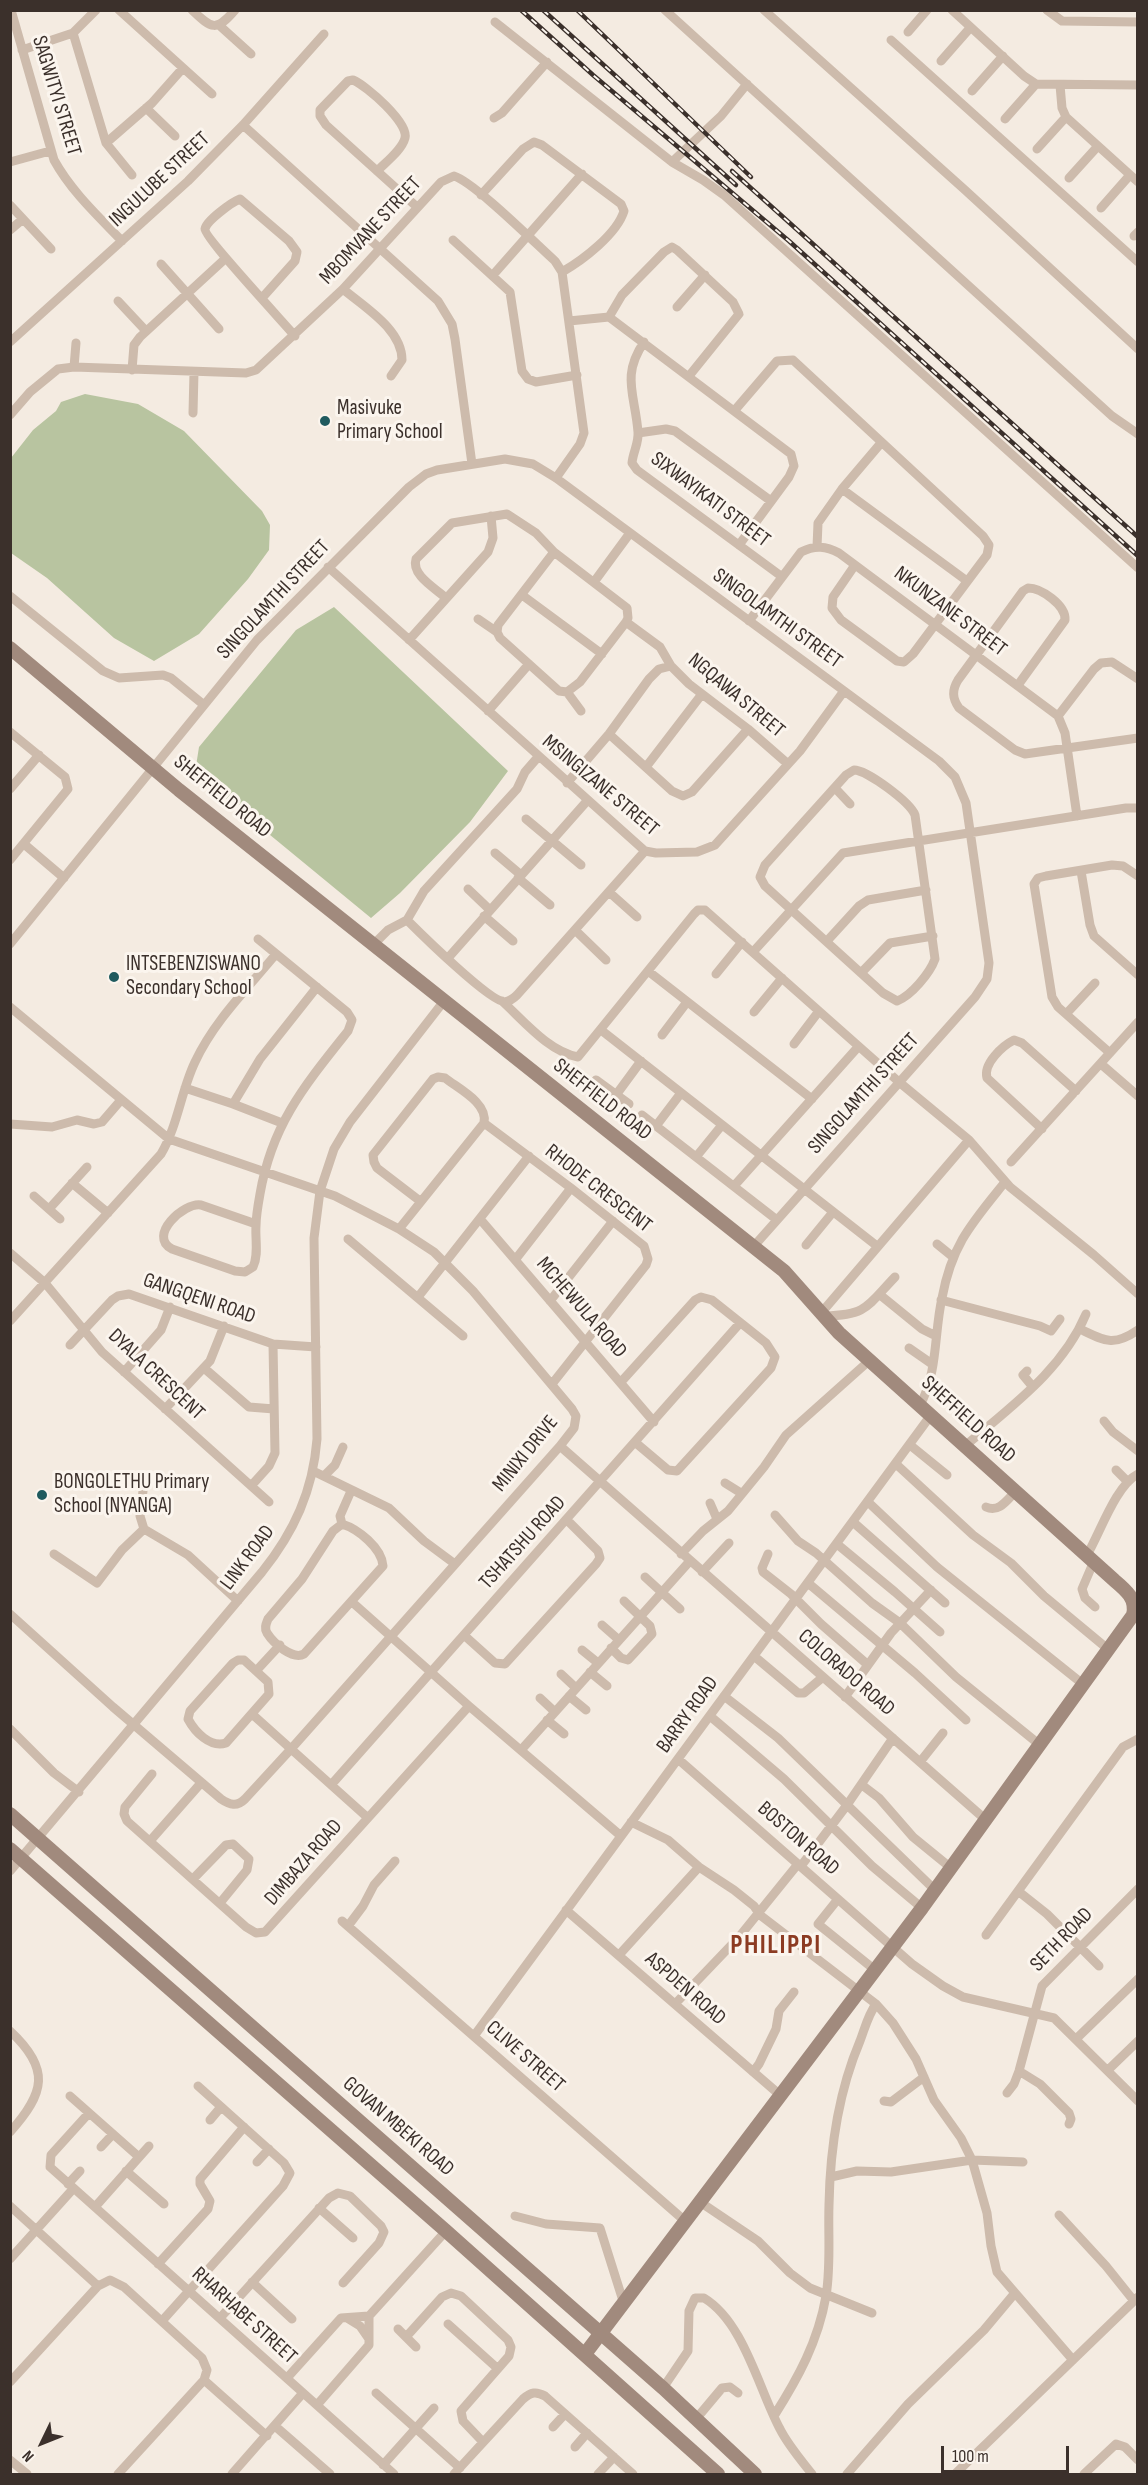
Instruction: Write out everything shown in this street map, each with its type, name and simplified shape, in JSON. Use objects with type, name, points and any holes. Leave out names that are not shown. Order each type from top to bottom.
[{"type":"street","name":"SAGWITYI STREET","points":[[11,10],[50,151],[62,174],[122,241]]},
{"type":"street","points":[[22,50],[73,33],[96,10]]},
{"type":"street","points":[[119,10],[212,94]]},
{"type":"street","points":[[192,10],[207,24],[220,26],[251,54]]},
{"type":"street","points":[[220,26],[235,10]]},
{"type":"street","points":[[665,10],[1112,416],[1137,434]]},
{"type":"street","points":[[764,10],[1137,348]]},
{"type":"street","points":[[908,32],[927,10]]},
{"type":"street","points":[[952,10],[1024,76],[1036,84],[1137,86]]},
{"type":"street","points":[[1047,10],[1062,21],[1133,21],[1129,10]]},
{"type":"street","points":[[495,22],[672,162],[703,180],[760,226],[1137,568]]},
{"type":"street","points":[[941,61],[970,28]]},
{"type":"street","points":[[73,33],[106,143],[132,175]]},
{"type":"street","name":"INGULUBE STREET","points":[[10,342],[188,181],[243,125],[324,34]]},
{"type":"street","points":[[891,40],[1137,262]]},
{"type":"street","points":[[972,91],[1003,56]]},
{"type":"street","points":[[494,118],[502,113],[547,62]]},
{"type":"street","points":[[106,143],[146,108],[183,68]]},
{"type":"street","points":[[377,171],[402,145],[406,136],[405,130],[400,121],[363,86],[353,80],[348,81],[322,107],[320,116],[326,125],[377,171],[417,207]]},
{"type":"street","points":[[672,162],[721,116],[747,84]]},
{"type":"street","points":[[1005,119],[1036,84]]},
{"type":"street","points":[[1060,85],[1062,108],[1066,117],[1137,182]]},
{"type":"street","points":[[146,108],[175,136]]},
{"type":"street","points":[[1037,148],[1066,117]]},
{"type":"street","points":[[243,125],[438,301],[452,324],[472,464]]},
{"type":"street","points":[[482,195],[523,148],[534,142],[542,145],[582,174],[618,202],[624,211],[621,219],[592,252],[562,272],[584,428],[583,439],[556,478]]},
{"type":"street","points":[[1069,178],[1098,146]]},
{"type":"street","points":[[10,162],[50,151]]},
{"type":"street","points":[[493,275],[582,174]]},
{"type":"street","points":[[1101,208],[1130,175]]},
{"type":"street","name":"MBOMVANE STREET","points":[[10,415],[30,393],[58,369],[74,367],[246,373],[256,370],[296,336],[343,289],[441,182],[454,176],[463,179],[482,195],[555,261],[562,272]]},
{"type":"street","points":[[262,298],[295,261],[297,252],[289,241],[240,199],[227,206],[205,228],[207,237],[296,336]]},
{"type":"street","points":[[10,205],[51,249]]},
{"type":"street","points":[[10,230],[23,219]]},
{"type":"street","points":[[453,240],[510,292],[522,371],[528,379],[536,382],[577,375]]},
{"type":"street","points":[[609,317],[622,296],[669,248],[677,250],[737,306],[739,314],[689,376]]},
{"type":"street","points":[[132,370],[134,345],[146,331],[226,258]]},
{"type":"street","points":[[160,264],[219,329]]},
{"type":"street","points":[[677,307],[705,275]]},
{"type":"street","points":[[343,289],[383,324],[400,345],[402,360],[391,376]]},
{"type":"street","points":[[118,301],[146,331]]},
{"type":"street","points":[[569,321],[609,317],[791,454],[794,460],[789,477],[739,545]]},
{"type":"street","name":"SIXWAYIKATI STREET","points":[[644,342],[635,355],[630,370],[638,433],[632,463],[637,470],[781,576]]},
{"type":"street","points":[[74,367],[76,343]]},
{"type":"street","points":[[735,410],[777,361],[793,360],[987,541],[990,550],[909,659],[900,662],[841,620],[832,608],[833,597],[855,565]]},
{"type":"street","points":[[193,413],[194,372]]},
{"type":"street","points":[[638,433],[666,429],[675,431],[771,501]]},
{"type":"street","points":[[749,621],[801,552],[817,547],[818,523],[842,489],[881,443]]},
{"type":"street","name":"SINGOLAMTHI STREET","points":[[10,944],[257,640],[417,481],[437,470],[505,459],[521,460],[533,464],[630,532],[948,768],[961,789],[987,948],[989,972],[987,979],[975,997],[754,1246]]},
{"type":"street","points":[[842,489],[967,581]]},
{"type":"street","points":[[446,598],[418,573],[414,567],[416,559],[452,523],[507,514],[537,533],[554,552],[627,608],[628,618],[580,682],[567,692],[559,691],[497,632],[478,619]]},
{"type":"street","points":[[409,640],[491,547],[493,538],[490,516]]},
{"type":"street","points":[[594,582],[630,532]]},
{"type":"street","name":"NKUNZANE STREET","points":[[817,547],[829,548],[855,565],[1058,716]]},
{"type":"street","points":[[497,632],[498,625],[554,552]]},
{"type":"street","name":"MSINGIZANE STREET","points":[[328,567],[645,851],[665,854],[709,849],[722,838],[813,735],[844,691]]},
{"type":"street","points":[[1018,685],[1065,620],[1066,614],[1062,607],[1036,588],[1023,591],[955,685],[954,697],[959,708],[1020,752],[1030,754],[1137,738]]},
{"type":"street","points":[[522,595],[602,654]]},
{"type":"street","points":[[10,596],[103,671],[119,678],[163,675],[171,678],[204,705]]},
{"type":"street","points":[[626,622],[660,647],[668,658],[670,666]]},
{"type":"street","name":"SHEFFIELD ROAD","points":[[10,648],[154,768],[784,1271],[839,1333],[1125,1590],[1136,1611]]},
{"type":"street","points":[[1077,816],[1062,722],[1058,716],[1101,663],[1112,662],[1137,679]]},
{"type":"street","points":[[488,711],[529,664]]},
{"type":"street","name":"NGQAWA STREET","points":[[567,783],[609,734],[649,679],[659,669],[670,666],[788,764]]},
{"type":"street","points":[[567,692],[581,711]]},
{"type":"street","points":[[646,767],[702,694]]},
{"type":"street","points":[[609,734],[672,791],[687,795],[696,788],[748,729]]},
{"type":"street","points":[[10,732],[65,777],[68,789],[10,860]]},
{"type":"street","points":[[10,789],[39,755]]},
{"type":"street","points":[[374,944],[388,930],[407,920],[424,891],[517,789],[525,772],[538,757]]},
{"type":"street","points":[[854,770],[867,774],[911,807],[915,815],[936,955],[934,964],[900,1000],[888,997],[861,973],[765,886],[760,874],[765,865],[835,788],[854,770]]},
{"type":"street","points":[[835,788],[850,804]]},
{"type":"street","points":[[448,958],[587,801]]},
{"type":"street","points":[[753,952],[843,853],[1137,808]]},
{"type":"street","points":[[526,819],[581,865]]},
{"type":"street","points":[[24,844],[64,878]]},
{"type":"street","points":[[502,1001],[509,1001],[517,995],[645,851]]},
{"type":"street","points":[[495,853],[550,906]]},
{"type":"street","points":[[1110,1053],[1066,1014],[1054,1001],[1049,990],[1034,884],[1038,878],[1119,865],[1128,868],[1137,876]]},
{"type":"street","points":[[1081,871],[1094,936],[1137,975]]},
{"type":"street","points":[[468,889],[513,941]]},
{"type":"street","points":[[827,941],[859,906],[868,900],[926,890]]},
{"type":"street","points":[[609,892],[637,917]]},
{"type":"street","points":[[407,920],[544,1040],[566,1054],[578,1057],[582,1055],[698,909],[705,910],[858,1047],[969,1140],[1005,1182],[1137,1294]]},
{"type":"street","points":[[575,930],[606,960]]},
{"type":"street","points":[[861,973],[890,943],[933,936]]},
{"type":"street","points":[[256,1224],[201,1205],[192,1205],[182,1211],[164,1231],[164,1243],[172,1249],[235,1271],[245,1272],[253,1267],[256,1262],[256,1224],[264,1172],[282,1123],[301,1091],[352,1025],[347,1012],[258,939]]},
{"type":"street","points":[[716,974],[742,942]]},
{"type":"street","points":[[10,1321],[158,1158],[169,1138],[193,1065],[206,1040],[276,954]]},
{"type":"street","points":[[648,971],[812,1100]]},
{"type":"street","points":[[754,1012],[782,978]]},
{"type":"street","points":[[1066,1014],[1095,983]]},
{"type":"street","points":[[233,1104],[260,1059],[317,987]]},
{"type":"street","name":"LINK ROAD","points":[[10,1871],[135,1726],[238,1601],[278,1551],[296,1521],[305,1501],[313,1471],[317,1439],[314,1238],[320,1191],[334,1149],[350,1122],[444,1001]]},
{"type":"street","points":[[662,1035],[687,1002]]},
{"type":"street","name":"MINIXI DRIVE","points":[[10,1006],[169,1138],[320,1191],[399,1228],[446,1262],[552,1384],[576,1416],[574,1428],[560,1446],[245,1799],[231,1805],[201,1783]]},
{"type":"street","points":[[794,1044],[819,1011]]},
{"type":"street","points":[[1011,1162],[1137,1022]]},
{"type":"street","points":[[601,1030],[877,1246]]},
{"type":"street","points":[[1042,1129],[987,1078],[988,1066],[1003,1048],[1014,1040],[1022,1042],[1076,1091]]},
{"type":"street","points":[[734,1186],[858,1047]]},
{"type":"street","points":[[616,1095],[641,1061]]},
{"type":"street","points":[[1101,1064],[1137,1096]]},
{"type":"street","points":[[399,1228],[484,1124],[486,1116],[482,1107],[445,1078],[433,1079],[374,1155],[377,1168],[420,1201]]},
{"type":"street","points":[[597,1080],[628,1104]]},
{"type":"street","points":[[185,1088],[282,1123]]},
{"type":"street","points":[[656,1126],[681,1093]]},
{"type":"street","points":[[10,1124],[52,1127],[77,1120],[94,1124],[102,1122],[121,1100]]},
{"type":"street","points":[[642,1115],[777,1220]]},
{"type":"street","points":[[484,1124],[529,1156]]},
{"type":"street","points":[[696,1157],[722,1125]]},
{"type":"street","points":[[823,1314],[850,1278],[969,1140]]},
{"type":"street","name":"RHODE CRESCENT","points":[[418,1297],[529,1156],[644,1246],[648,1259],[639,1275],[552,1384]]},
{"type":"street","points":[[49,1209],[87,1167]]},
{"type":"street","name":"BARRY ROAD","points":[[474,2036],[910,1445],[926,1410],[941,1300],[952,1257],[963,1236],[1005,1182]]},
{"type":"street","points":[[72,1183],[108,1214]]},
{"type":"street","points":[[515,1260],[571,1188]]},
{"type":"street","points":[[34,1196],[60,1220]]},
{"type":"street","points":[[806,1245],[832,1212]]},
{"type":"street","name":"MCHEWULA ROAD","points":[[480,1219],[654,1422]]},
{"type":"street","points":[[550,1301],[613,1221]]},
{"type":"street","points":[[348,1239],[463,1336]]},
{"type":"street","points":[[937,1244],[952,1257]]},
{"type":"street","name":"DYALA CRESCENT","points":[[10,1253],[45,1283],[102,1352],[270,1502]]},
{"type":"street","points":[[823,1314],[849,1315],[860,1312],[895,1278]]},
{"type":"street","name":"GANGQENI ROAD","points":[[83,1330],[112,1300],[123,1294],[170,1307],[273,1344],[316,1347]]},
{"type":"street","points":[[879,1294],[922,1329],[936,1336]]},
{"type":"street","points":[[621,1382],[695,1300],[701,1297],[712,1300],[774,1352],[775,1357],[771,1368],[677,1472],[668,1470],[636,1443]]},
{"type":"street","points":[[941,1300],[1040,1326],[1051,1332],[1060,1318]]},
{"type":"street","points":[[124,1372],[161,1330],[170,1307]]},
{"type":"street","points":[[965,1446],[1053,1367],[1080,1329],[1086,1314]]},
{"type":"street","name":"TSHATSHU ROAD","points":[[331,1785],[740,1323]]},
{"type":"street","points":[[165,1409],[204,1368],[216,1350],[224,1326]]},
{"type":"street","points":[[1080,1329],[1110,1342],[1121,1340],[1137,1330]]},
{"type":"street","points":[[70,1345],[83,1330]]},
{"type":"street","points":[[251,1486],[274,1457],[273,1344]]},
{"type":"street","points":[[909,1348],[932,1364]]},
{"type":"street","points":[[681,1554],[728,1511],[764,1467],[786,1435],[870,1360]]},
{"type":"street","points":[[204,1368],[249,1407],[274,1409]]},
{"type":"street","points":[[1027,1371],[1023,1375],[1033,1387]]},
{"type":"street","points":[[1104,1421],[1113,1432],[1137,1452]]},
{"type":"street","points":[[910,1445],[947,1475]]},
{"type":"street","name":"COLORADO ROAD","points":[[560,1446],[689,1562],[986,1820]]},
{"type":"street","points":[[325,1475],[335,1465],[343,1447]]},
{"type":"street","points":[[896,1464],[973,1535],[1015,1566],[1044,1596],[1109,1650]]},
{"type":"street","points":[[1095,1607],[1085,1598],[1082,1589],[1090,1558],[1112,1507],[1134,1478],[1116,1470]]},
{"type":"street","points":[[313,1471],[388,1508],[424,1541],[455,1564]]},
{"type":"street","points":[[725,1483],[741,1493]]},
{"type":"street","points":[[143,1491],[140,1516],[144,1529],[188,1555],[238,1601]]},
{"type":"street","points":[[342,1524],[340,1516],[351,1491]]},
{"type":"street","points":[[986,1507],[992,1510],[998,1508],[1016,1491]]},
{"type":"street","points":[[868,1502],[937,1567],[1084,1685]]},
{"type":"street","points":[[711,1503],[717,1519]]},
{"type":"street","points":[[775,1515],[795,1539],[816,1553],[879,1608],[900,1623],[959,1680],[1040,1745]]},
{"type":"street","points":[[465,1636],[495,1663],[505,1664],[596,1564],[600,1558],[598,1551],[567,1520]]},
{"type":"street","points":[[853,1522],[945,1603]]},
{"type":"street","points":[[342,1524],[351,1527],[373,1546],[382,1557],[383,1566],[304,1654],[299,1657],[293,1655],[267,1633],[265,1626],[268,1619],[302,1579],[333,1531],[342,1524]]},
{"type":"street","points":[[54,1554],[97,1583],[102,1580],[122,1550],[144,1529]]},
{"type":"street","points":[[702,1572],[729,1543]]},
{"type":"street","points":[[837,1544],[940,1632]]},
{"type":"street","points":[[768,1554],[762,1568],[763,1572],[868,1665]]},
{"type":"street","points":[[522,1749],[689,1562]]},
{"type":"street","points":[[645,1577],[680,1609]]},
{"type":"street","points":[[808,1583],[966,1720]]},
{"type":"street","points":[[845,1697],[900,1623],[931,1590]]},
{"type":"street","points":[[611,1648],[621,1658],[628,1660],[651,1636],[652,1629],[624,1601]]},
{"type":"street","points":[[352,1602],[621,1836]]},
{"type":"street","points":[[585,2354],[922,1908],[1136,1611]]},
{"type":"street","points":[[10,1614],[201,1783],[150,1842]]},
{"type":"street","points":[[602,1625],[619,1640]]},
{"type":"street","points":[[256,1671],[280,1645]]},
{"type":"street","points":[[582,1650],[598,1664]]},
{"type":"street","points":[[754,1656],[798,1694],[807,1691],[822,1677]]},
{"type":"street","points":[[244,1660],[268,1682],[270,1688],[269,1694],[252,1714],[226,1743],[218,1746],[211,1744],[191,1726],[188,1719],[190,1711],[233,1663],[244,1660]]},
{"type":"street","points":[[590,1672],[607,1686]]},
{"type":"street","points":[[561,1674],[576,1688]]},
{"type":"street","points":[[569,1696],[586,1710]]},
{"type":"street","points":[[724,1696],[778,1738],[935,1890]]},
{"type":"street","points":[[540,1698],[555,1712]]},
{"type":"street","name":"DIMBAZA ROAD","points":[[152,1774],[125,1807],[124,1814],[127,1821],[250,1931],[265,1932],[469,1706]]},
{"type":"street","points":[[252,1714],[368,1818]]},
{"type":"street","points":[[710,1716],[784,1779],[882,1875],[922,1908]]},
{"type":"street","points":[[547,1720],[564,1734]]},
{"type":"street","points":[[10,1729],[54,1773],[79,1792]]},
{"type":"street","points":[[920,1762],[943,1733]]},
{"type":"street","points":[[675,2004],[739,1937],[758,1911],[831,1826],[893,1738]]},
{"type":"street","points":[[986,1935],[1123,1747],[1137,1739]]},
{"type":"street","name":"BOSTON ROAD","points":[[678,1760],[892,1947],[952,1992],[963,1997],[1054,2018],[1137,2101]]},
{"type":"street","points":[[862,1785],[879,1798],[913,1837],[951,1868]]},
{"type":"street","name":"GOVAN MBEKI ROAD","points":[[10,1814],[663,2388],[755,2475]]},
{"type":"street","points":[[631,1822],[668,1840],[699,1867],[734,1890],[858,1992],[876,2004],[893,2023],[924,2077],[934,2100],[961,2138],[972,2160],[989,2222],[993,2259],[998,2272],[1073,2360]]},
{"type":"street","points":[[193,1879],[226,1845],[233,1844],[249,1859],[248,1870],[220,1903]]},
{"type":"street","points":[[10,1849],[446,2231],[718,2475]]},
{"type":"street","name":"CLIVE STREET","points":[[395,1861],[374,1885],[363,1906],[345,1923],[685,2222]]},
{"type":"street","points":[[619,1955],[699,1867]]},
{"type":"street","name":"SETH ROAD","points":[[1007,2093],[1014,2084],[1019,2071],[1034,2012],[1045,1982],[1137,1889]]},
{"type":"street","points":[[1018,1891],[1047,1914],[1099,1966]]},
{"type":"street","points":[[838,1899],[818,1923],[875,1970]]},
{"type":"street","name":"ASPDEN ROAD","points":[[567,1910],[780,2095]]},
{"type":"street","points":[[1076,2039],[1137,1979]]},
{"type":"street","points":[[753,2072],[776,2029],[779,2011],[794,1992]]},
{"type":"street","points":[[774,2416],[810,2354],[826,2295],[835,2131],[846,2078],[876,2004]]},
{"type":"street","points":[[10,2031],[32,2055],[39,2075],[33,2103],[10,2132]]},
{"type":"street","points":[[1108,2070],[1137,2041]]},
{"type":"street","points":[[1019,2071],[1040,2084],[1069,2113],[1071,2119],[1069,2124]]},
{"type":"street","points":[[884,2101],[891,2102],[924,2077]]},
{"type":"street","points":[[162,2321],[287,2180],[288,2168],[198,2086]]},
{"type":"street","points":[[70,2096],[139,2157]]},
{"type":"street","points":[[210,2120],[221,2107]]},
{"type":"street","name":"RHARHABE STREET","points":[[89,2113],[51,2155],[50,2167],[394,2475]]},
{"type":"street","points":[[158,2264],[208,2209],[210,2201],[200,2184],[200,2179],[244,2127]]},
{"type":"street","points":[[101,2147],[113,2134]]},
{"type":"street","points":[[94,2207],[149,2146]]},
{"type":"street","points":[[256,2162],[269,2149]]},
{"type":"street","points":[[831,2177],[856,2171],[891,2172],[972,2160],[1023,2163]]},
{"type":"street","points":[[10,2259],[37,2230],[80,2171]]},
{"type":"street","points":[[126,2171],[164,2204]]},
{"type":"street","points":[[220,2318],[319,2208],[333,2194],[343,2193],[381,2226],[384,2232],[379,2243],[343,2283]]},
{"type":"street","points":[[700,2202],[758,2241],[801,2282],[826,2295],[872,2313]]},
{"type":"street","points":[[10,2206],[98,2286]]},
{"type":"street","points":[[319,2208],[353,2238]]},
{"type":"street","points":[[955,2475],[1136,2299],[1059,2215]]},
{"type":"street","points":[[515,2216],[546,2224],[600,2228],[624,2304]]},
{"type":"street","points":[[316,2405],[364,2351],[370,2339],[369,2316],[446,2231]]},
{"type":"street","points":[[10,2382],[98,2286],[110,2280],[116,2282],[162,2321],[202,2358],[207,2370],[204,2380],[118,2475]]},
{"type":"street","points":[[252,2282],[292,2319]]},
{"type":"street","points":[[847,2475],[908,2404],[976,2338],[1015,2293]]},
{"type":"street","points":[[406,2337],[441,2297],[447,2294],[457,2294],[510,2343],[511,2352],[461,2411],[463,2421],[483,2442]]},
{"type":"street","points":[[663,2388],[688,2351],[689,2312],[693,2300],[698,2296],[707,2300],[730,2325],[747,2355],[789,2444],[812,2475]]},
{"type":"street","points":[[287,2378],[338,2320],[345,2317],[369,2316]]},
{"type":"street","points":[[345,2317],[360,2326],[370,2339]]},
{"type":"street","points":[[448,2324],[497,2368]]},
{"type":"street","points":[[398,2329],[416,2347]]},
{"type":"street","points":[[204,2380],[267,2436]]},
{"type":"street","points":[[696,2419],[722,2388],[730,2387],[738,2393]]},
{"type":"street","points":[[376,2393],[415,2428],[457,2471],[531,2393],[537,2392],[545,2396],[633,2475]]},
{"type":"street","points":[[232,2475],[303,2393]]},
{"type":"street","points":[[383,2464],[434,2408]]},
{"type":"street","points":[[553,2427],[565,2414]]},
{"type":"street","points":[[275,2426],[330,2475]]},
{"type":"street","points":[[575,2447],[587,2433]]},
{"type":"street","points":[[1084,2475],[1116,2444],[1125,2447],[1137,2460]]},
{"type":"street","points":[[598,2475],[614,2457]]},
{"type":"street","points":[[10,2460],[25,2474]]},
{"type":"green space","points":[[85,394],[138,404],[184,431],[262,511],[270,525],[269,550],[248,579],[199,634],[154,661],[114,638],[47,578],[11,553],[11,458],[33,430],[56,411],[61,402]]},
{"type":"green space","points":[[334,607],[508,771],[470,822],[400,893],[371,918],[202,779],[196,766],[199,747],[296,630]]},
{"type":"railway","points":[[521,10],[593,75],[789,241],[1138,556]]},
{"type":"railway","points":[[543,10],[736,185]]},
{"type":"railway","points":[[577,10],[751,177]]},
{"type":"railway","points":[[732,171],[1138,537]]},
{"type":"place","name":"Masivuke Primary School","points":[[325,421]]},
{"type":"place","name":"INTSEBENZISWANO Secondary School","points":[[114,977]]},
{"type":"place","name":"BONGOLETHU Primary School (NYANGA)","points":[[42,1495]]},
{"type":"district","name":"PHILIPPI","points":[[776,1946]]}]
